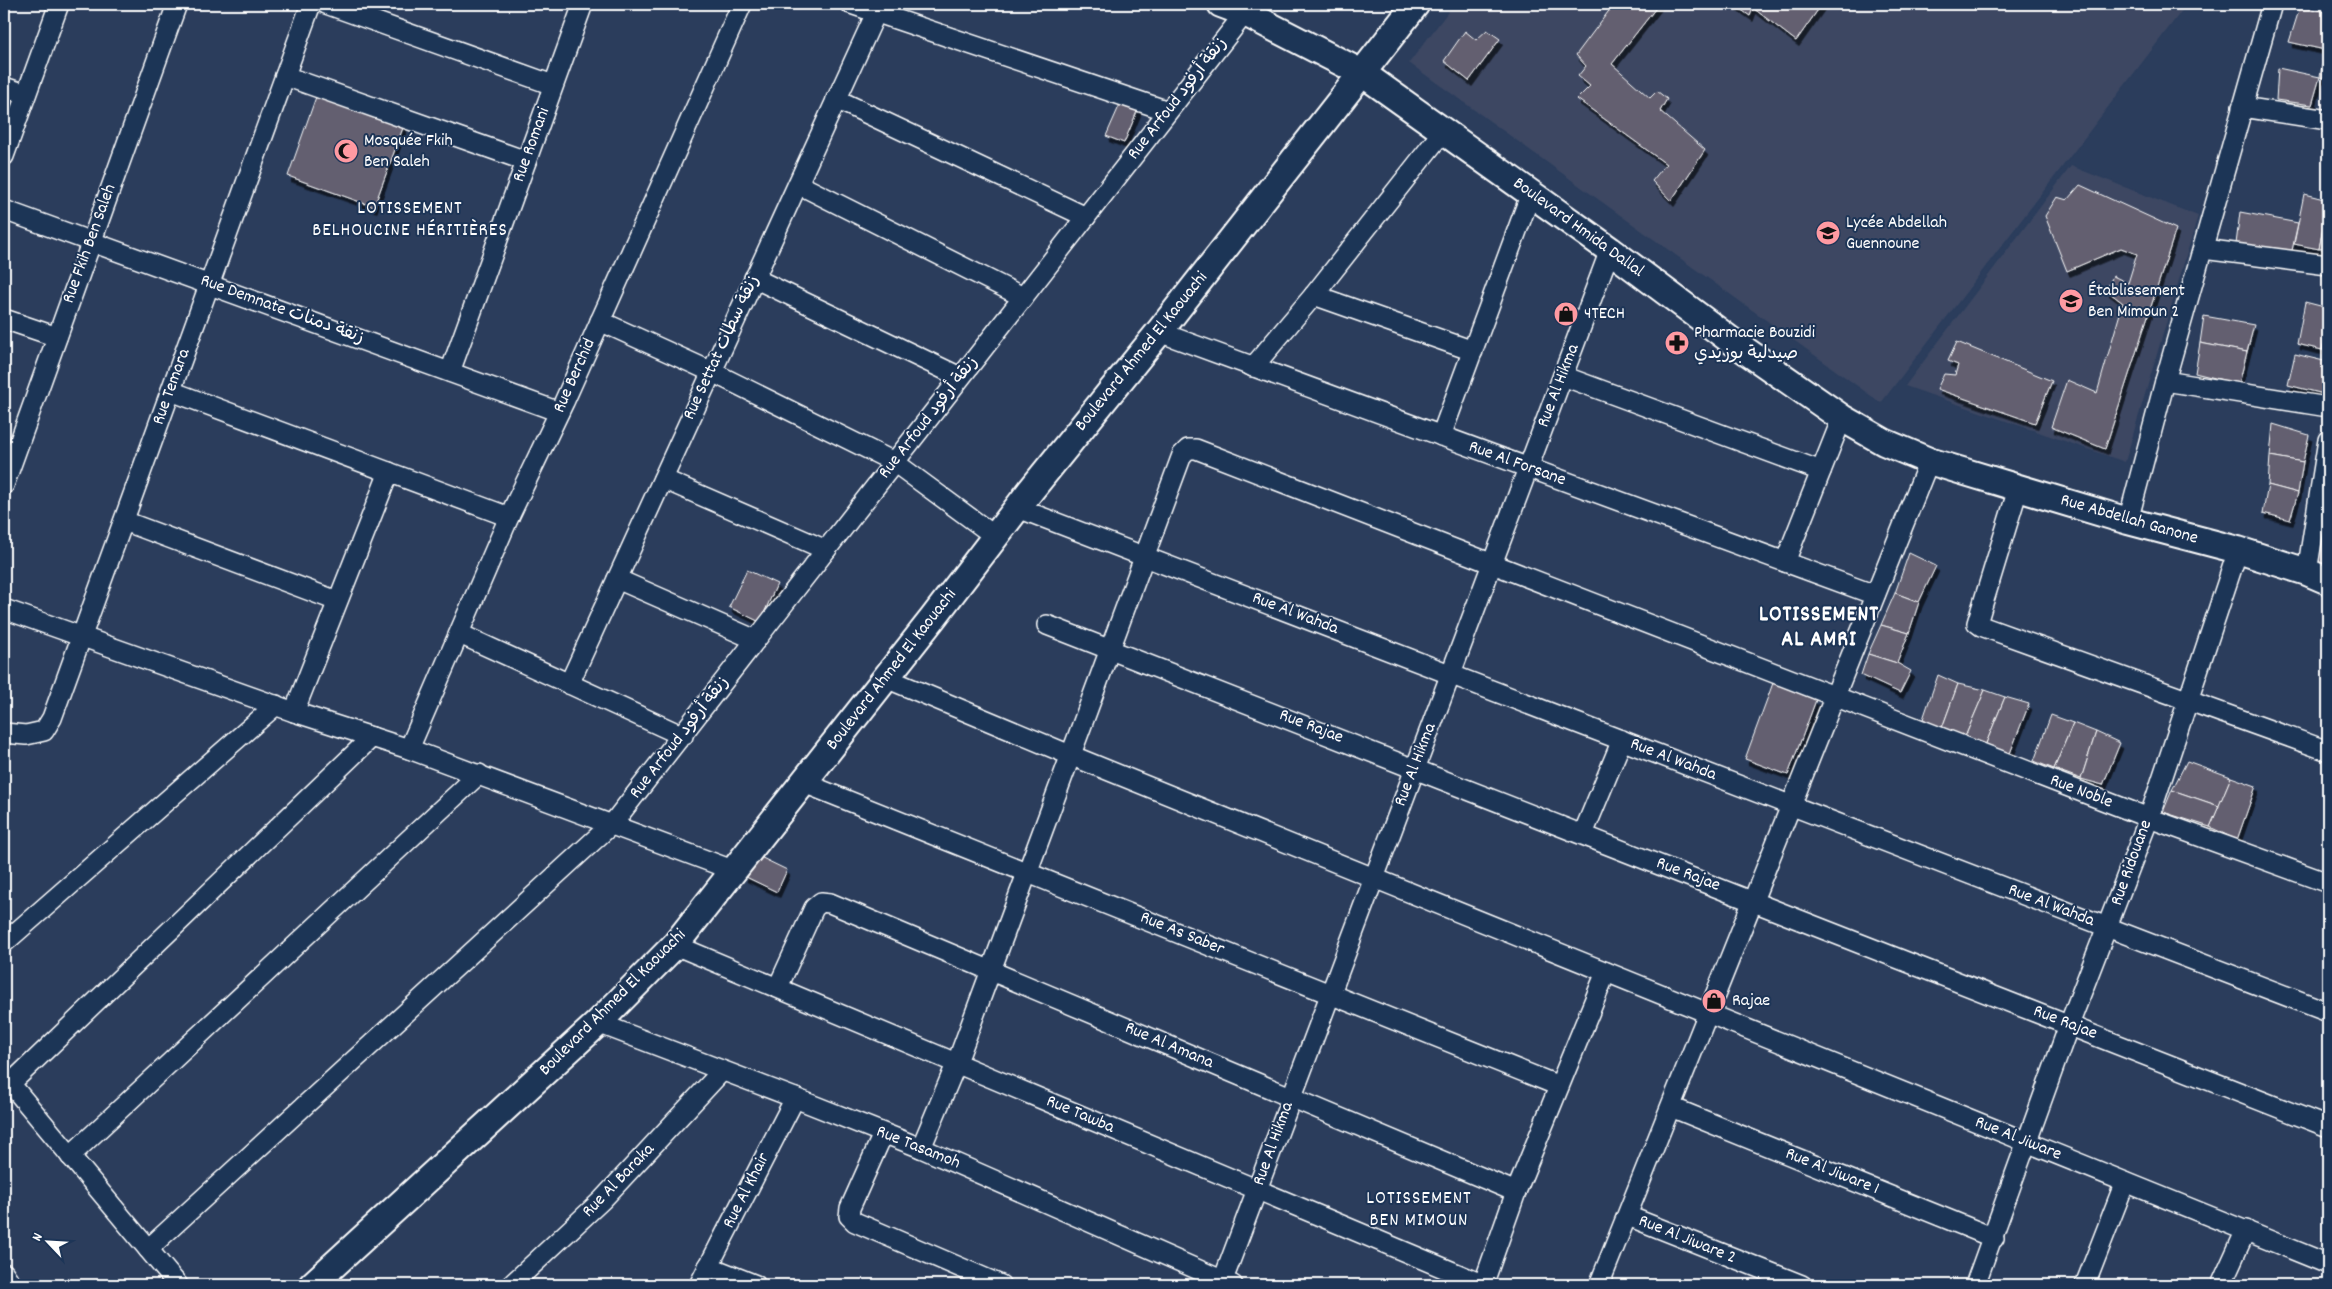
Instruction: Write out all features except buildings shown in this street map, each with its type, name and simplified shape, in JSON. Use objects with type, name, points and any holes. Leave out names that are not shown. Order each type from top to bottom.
[{"type":"street","points":[[4,156],[59,4]]},
{"type":"street","name":"Rue Fkih Ben Saleh","points":[[4,485],[177,4]]},
{"type":"street","name":"Rue Temara","points":[[4,733],[26,735],[44,731],[52,718],[311,4]]},
{"type":"street","points":[[326,4],[553,85]]},
{"type":"street","name":"Rue Romani","points":[[450,372],[582,4]]},
{"type":"street","name":"Rue Berchid","points":[[409,749],[509,518],[559,412],[742,4]]},
{"type":"street","points":[[851,4],[1168,111]]},
{"type":"street","name":"Boulevard Hmida Dallal","points":[[1221,4],[1245,13],[1362,73],[1610,250],[1729,339],[1842,418],[1884,442],[1929,461]]},
{"type":"street","name":"Boulevard Ahmed El Kaouachi","points":[[312,1285],[598,1023],[676,945],[1416,4]]},
{"type":"street","points":[[2128,521],[2165,381],[2272,4]]},
{"type":"street","name":"Rue Settat زنقة سطات","points":[[569,684],[876,13]]},
{"type":"street","name":"Rue Arfoud زنقة أرفود","points":[[148,1249],[613,823],[683,736],[960,377],[1245,13]]},
{"type":"street","points":[[285,76],[526,161]]},
{"type":"street","points":[[4,87],[26,94]]},
{"type":"street","points":[[836,99],[1086,217]]},
{"type":"street","points":[[2242,107],[2328,120]]},
{"type":"street","points":[[1254,367],[1314,296],[1444,130]]},
{"type":"street","points":[[798,184],[1023,297]]},
{"type":"street","points":[[1441,436],[1531,193]]},
{"type":"street","name":"Rue Demnate زنقة دمنات","points":[[4,210],[559,412]]},
{"type":"street","points":[[2203,249],[2328,265]]},
{"type":"street","name":"Rue Al Hikma","points":[[1228,1283],[1258,1190],[1291,1098],[1610,250]]},
{"type":"street","points":[[754,278],[960,377]]},
{"type":"street","points":[[1314,296],[1473,351]]},
{"type":"street","points":[[4,319],[57,337]]},
{"type":"street","points":[[600,321],[712,372],[894,462],[996,536]]},
{"type":"street","name":"Rue Al Forsane","points":[[1159,332],[1875,595]]},
{"type":"street","points":[[1562,376],[1821,471]]},
{"type":"street","points":[[2165,381],[2328,407]]},
{"type":"street","points":[[171,391],[509,518]]},
{"type":"street","points":[[1785,562],[1842,418]]},
{"type":"street","points":[[2318,576],[2328,440]]},
{"type":"street","name":"Rue Noble","points":[[921,1148],[957,1062],[1182,456],[1188,449],[1196,449],[2149,818],[2328,884]]},
{"type":"street","points":[[1599,1285],[1929,461]]},
{"type":"street","name":"Rue Abdellah Ganone","points":[[1929,461],[2128,521],[2238,550],[2318,576]]},
{"type":"street","points":[[294,712],[389,472]]},
{"type":"street","points":[[663,479],[826,550]]},
{"type":"street","points":[[2018,489],[1977,622],[1981,626],[2328,751]]},
{"type":"street","name":"Rue Al Wahda","points":[[1018,508],[2328,1012]]},
{"type":"street","points":[[124,521],[337,601]]},
{"type":"street","name":"Rue Ridouane","points":[[1975,1285],[1994,1238],[2069,1025],[2149,818],[2238,550]]},
{"type":"street","points":[[617,579],[756,640]]},
{"type":"street","points":[[4,609],[294,712],[409,749],[613,823],[735,870]]},
{"type":"street","name":"Rue Rajae","points":[[1047,625],[1110,648],[2328,1128]]},
{"type":"street","points":[[460,634],[683,736]]},
{"type":"street","name":"Rue Al Jiware","points":[[886,678],[1070,755],[2328,1264]]},
{"type":"street","points":[[4,943],[276,705]]},
{"type":"street","points":[[178,1285],[7,1080],[372,737]]},
{"type":"street","points":[[1583,834],[1622,740]]},
{"type":"street","points":[[70,1156],[479,774]]},
{"type":"street","name":"Rue As Saber","points":[[804,783],[1559,1086]]},
{"type":"street","name":"Rue Al Amana","points":[[778,987],[814,908],[821,902],[991,971],[1516,1192]]},
{"type":"street","name":"Rue Tawba","points":[[676,945],[1484,1285]]},
{"type":"street","points":[[1484,1285],[1516,1192],[1606,972]]},
{"type":"street","name":"Rue Tasamoh","points":[[598,1023],[921,1148],[1228,1283]]},
{"type":"street","name":"Rue Al Baraka","points":[[511,1285],[602,1200],[722,1071]]},
{"type":"street","name":"Rue Al Khair","points":[[699,1285],[795,1098]]},
{"type":"street","name":"Rue Al Jiware 1","points":[[1671,1107],[1994,1238]]},
{"type":"street","points":[[883,1134],[850,1208],[849,1216],[855,1222],[1001,1285]]},
{"type":"street","points":[[2085,1285],[2125,1182]]},
{"type":"street","name":"Rue Al Jiware 2","points":[[1628,1216],[1802,1285]]},
{"type":"street","points":[[2221,1285],[2246,1230]]},
{"type":"street","points":[[708,1266],[756,1285]]},
{"type":"street","points":[[4,1273],[12,1285]]},
{"type":"shaded area","name":"Lycée Abdellah Guennoune","points":[[1454,4],[2187,4],[1881,403],[1409,63]]},
{"type":"shaded area","name":"Établissement Ben Mimoun 2","points":[[2071,166],[2198,216],[2125,462],[1905,386]]},
{"type":"place","name":"Mosquée Fkih Ben Saleh","points":[[346,151]]},
{"type":"place","name":"Lycée Abdellah Guennoune","points":[[1828,233]]},
{"type":"place","name":"Établissement Ben Mimoun 2","points":[[2071,301]]},
{"type":"place","name":"4TECH","points":[[1566,314]]},
{"type":"place","name":"Pharmacie Bouzidi صيدلية بوزيدي","points":[[1677,343]]},
{"type":"place","name":"Rajae","points":[[1714,1001]]},
{"type":"district","name":"LOTISSEMENT BELHOUCINE HÉRITIÈRES","points":[[410,220]]},
{"type":"district","name":"LOTISSEMENT AL AMRI","points":[[1819,628]]},
{"type":"district","name":"LOTISSEMENT BEN MIMOUN","points":[[1419,1210]]}]
